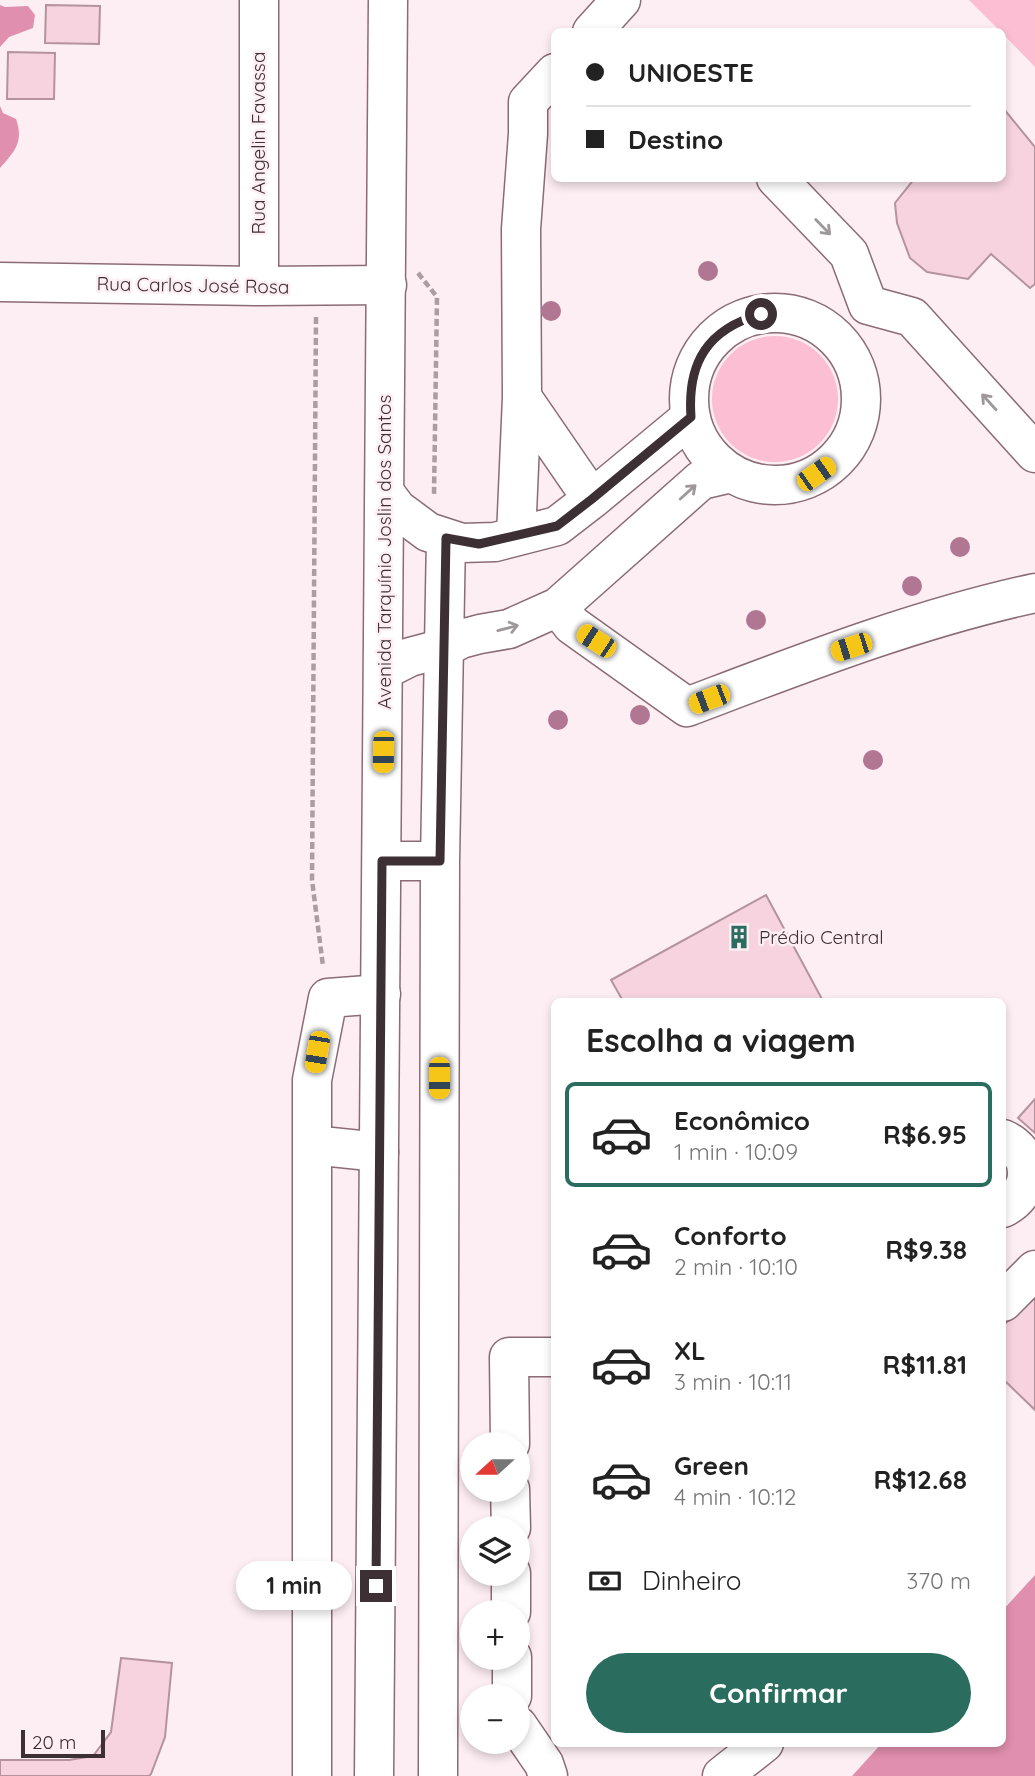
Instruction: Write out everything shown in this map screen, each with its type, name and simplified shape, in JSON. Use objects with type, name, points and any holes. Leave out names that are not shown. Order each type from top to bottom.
[{"type":"main road","name":"Rua Angelin Favassa","points":[[259,0],[259,286]]},
{"type":"main road","name":"Avenida Tarquínio Joslin dos Santos","points":[[374,1776],[388,0]]},
{"type":"main road","points":[[516,536],[522,397],[521,229],[528,102],[551,77]]},
{"type":"main road","points":[[780,182],[849,254],[868,305]]},
{"type":"main road","name":"Rua Carlos José Rosa","points":[[0,282],[387,285]]},
{"type":"main road","points":[[834,337],[868,305]]},
{"type":"main road","points":[[868,305],[912,317],[1035,453]]},
{"type":"main road","points":[[784,313],[806,318],[834,337],[853,364],[859,386],[860,407],[856,428],[847,446],[834,462],[797,482],[776,485],[753,482],[731,473],[712,458],[699,439],[691,417],[689,393],[694,369],[705,349],[721,332],[740,320],[761,314],[784,313]]},
{"type":"main road","points":[[522,397],[592,499]]},
{"type":"main road","points":[[385,494],[411,522],[446,538],[479,544],[557,526],[691,417]]},
{"type":"main road","points":[[384,670],[410,657],[480,634],[509,629],[558,607],[701,480],[731,473]]},
{"type":"main road","points":[[557,526],[591,577]]},
{"type":"main road","points":[[438,1776],[440,861],[446,538]]},
{"type":"main road","points":[[558,607],[572,625],[687,707],[827,654],[972,607],[1035,593]]},
{"type":"main road","points":[[382,861],[440,861]]},
{"type":"main road","points":[[312,1776],[312,1080],[328,998],[381,995]]},
{"type":"main road","points":[[1006,1140],[1022,1152],[1028,1164],[1029,1179],[1024,1192],[1006,1206]]},
{"type":"main road","points":[[312,1145],[379,1152]]},
{"type":"main road","points":[[1006,1299],[1035,1270]]},
{"type":"main road","points":[[510,1432],[509,1357],[551,1357]]},
{"type":"main road","points":[[530,1744],[544,1764],[548,1776]]},
{"type":"main road","points":[[722,1776],[759,1747]]},
{"type":"path","points":[[311,286],[316,319],[312,880],[328,998]]},
{"type":"shaded area","points":[[969,0],[1035,0],[1035,67],[1006,37],[1006,28],[997,28]]},
{"type":"shaded area","points":[[0,5],[28,6],[35,15],[33,28],[9,37],[0,47]]},
{"type":"shaded area","points":[[0,106],[3,113],[16,119],[19,134],[17,146],[0,168]]},
{"type":"shaded area","points":[[775,336],[799,341],[819,355],[833,375],[838,399],[833,423],[819,443],[799,457],[775,462],[751,457],[731,443],[717,423],[712,399],[717,375],[731,355],[751,341]]},
{"type":"shaded area","points":[[1035,1575],[1035,1776],[852,1776],[878,1747],[1006,1747],[1006,1607]]},
{"type":"building","points":[[46,5],[100,6],[99,44],[45,43]]},
{"type":"building","points":[[8,52],[55,53],[54,99],[7,99]]},
{"type":"building","points":[[1006,112],[1035,147],[1035,284],[1030,288],[991,254],[968,279],[927,272],[910,258],[897,223],[895,203],[912,182],[1006,182]]},
{"type":"building","name":"Prédio Central","points":[[766,895],[821,998],[621,998],[611,980]]},
{"type":"building","points":[[1035,1099],[1035,1133],[1018,1118]]},
{"type":"building","points":[[1035,1293],[1035,1410],[1006,1382],[1006,1323]]},
{"type":"building","points":[[121,1658],[172,1663],[165,1737],[149,1776],[0,1776],[0,1760],[69,1760],[93,1756],[111,1732]]},
{"type":"place","name":"Prédio Central","points":[[739,937]]},
{"type":"route","points":[[376,1586],[382,861],[440,861],[446,538],[479,544],[557,526],[691,417],[689,393],[694,369],[705,349],[721,332],[740,320],[761,314]]}]
